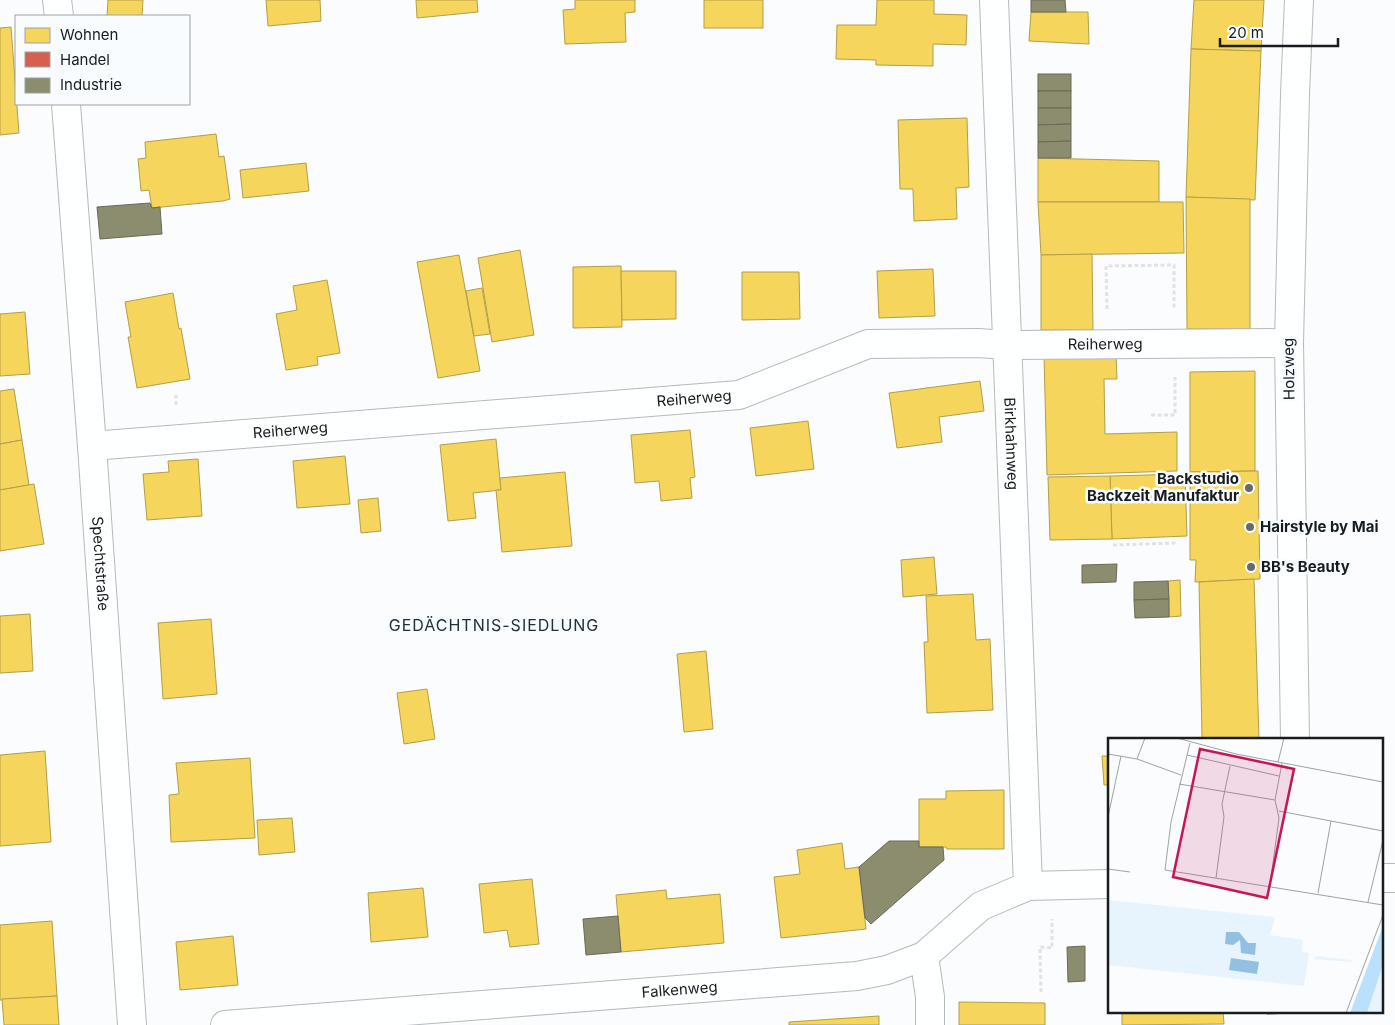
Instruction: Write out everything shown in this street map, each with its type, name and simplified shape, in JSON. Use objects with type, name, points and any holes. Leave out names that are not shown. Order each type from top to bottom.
[{"type":"street","points":[[57,0],[59,15]]},
{"type":"street","name":"Birkhahnweg","points":[[994,0],[1007,345],[1040,886]]},
{"type":"street","name":"Holzweg","points":[[1295,738],[1289,343],[1299,0]]},
{"type":"street","name":"Spechtstraße","points":[[66,105],[132,1025]]},
{"type":"street","name":"Reiherweg","points":[[92,446],[739,395],[868,344],[1289,343]]},
{"type":"street","points":[[1382,878],[1395,878]]},
{"type":"street","name":"Falkenweg","points":[[225,1025],[857,976],[887,970],[924,956],[981,906],[1040,886],[1108,884]]},
{"type":"street","points":[[924,956],[930,997],[930,1025]]},
{"type":"path","points":[[1113,544],[1178,543]]},
{"type":"path","points":[[1040,886],[1052,948],[1040,948],[1041,992]]},
{"type":"building: Wohnen","points":[[108,0],[143,0],[142,15],[107,15]]},
{"type":"building: Wohnen","points":[[266,0],[320,0],[321,21],[268,26]]},
{"type":"building: Wohnen","points":[[416,0],[477,0],[478,12],[417,18]]},
{"type":"building: Wohnen","points":[[575,0],[635,0],[635,12],[625,13],[626,42],[565,44],[563,10],[575,9]]},
{"type":"building: Wohnen","points":[[704,0],[763,0],[763,28],[704,28]]},
{"type":"building: Wohnen","points":[[877,0],[934,0],[934,14],[967,15],[966,45],[933,44],[933,66],[876,65],[876,60],[836,59],[837,25],[876,25]]},
{"type":"building: Wohnen","points":[[1194,0],[1264,0],[1261,51],[1191,49]]},
{"type":"building: Wohnen","points":[[1031,12],[1088,12],[1089,44],[1029,41]]},
{"type":"building: Wohnen","points":[[11,27],[15,105],[17,105],[19,133],[0,135],[0,28]]},
{"type":"building: Wohnen","points":[[1191,49],[1261,51],[1255,200],[1186,197]]},
{"type":"building: Wohnen","points":[[967,118],[969,187],[956,188],[957,219],[914,221],[913,189],[900,189],[898,120]]},
{"type":"building: Wohnen","points":[[216,134],[219,157],[224,156],[230,199],[152,208],[149,190],[141,191],[138,159],[146,158],[145,142]]},
{"type":"building: Wohnen","points":[[1038,158],[1159,161],[1159,202],[1038,202]]},
{"type":"building: Wohnen","points":[[306,163],[309,191],[243,198],[240,170]]},
{"type":"building: Wohnen","points":[[1186,197],[1250,199],[1250,329],[1187,329]]},
{"type":"building: Wohnen","points":[[1038,202],[1183,202],[1184,253],[1041,255]]},
{"type":"building: Wohnen","points":[[520,250],[534,335],[492,342],[478,258]]},
{"type":"building: Wohnen","points":[[1092,254],[1093,330],[1041,330],[1041,255]]},
{"type":"building: Wohnen","points":[[459,255],[480,371],[438,378],[417,262]]},
{"type":"building: Wohnen","points":[[621,266],[622,327],[573,328],[573,267]]},
{"type":"building: Wohnen","points":[[933,269],[935,316],[879,318],[877,271]]},
{"type":"building: Wohnen","points":[[621,271],[676,271],[676,319],[622,320]]},
{"type":"building: Wohnen","points":[[742,272],[799,272],[800,319],[742,320]]},
{"type":"building: Wohnen","points":[[327,280],[340,353],[317,357],[318,365],[286,370],[276,314],[297,310],[293,286]]},
{"type":"building: Wohnen","points":[[482,288],[490,334],[474,336],[466,291]]},
{"type":"building: Wohnen","points":[[173,293],[190,379],[137,388],[128,337],[131,337],[125,302]]},
{"type":"building: Wohnen","points":[[25,312],[30,374],[0,376],[0,314]]},
{"type":"building: Wohnen","points":[[1116,354],[1117,379],[1104,379],[1105,434],[1177,432],[1177,471],[1047,475],[1044,355]]},
{"type":"building: Wohnen","points":[[1255,371],[1255,471],[1190,472],[1190,372]]},
{"type":"building: Wohnen","points":[[980,381],[984,411],[939,417],[942,442],[897,448],[889,393]]},
{"type":"building: Wohnen","points":[[14,389],[22,440],[0,444],[0,391]]},
{"type":"building: Wohnen","points":[[808,421],[814,469],[756,476],[750,428]]},
{"type":"building: Wohnen","points":[[690,430],[695,477],[690,478],[692,498],[661,501],[659,481],[635,483],[631,435]]},
{"type":"building: Wohnen","points":[[496,439],[501,490],[473,493],[476,518],[448,521],[440,445]]},
{"type":"building: Wohnen","points":[[22,440],[29,485],[0,490],[0,444]]},
{"type":"building: Wohnen","points":[[345,456],[350,504],[297,508],[293,461]]},
{"type":"building: Wohnen","points":[[198,459],[202,516],[147,520],[143,474],[169,472],[168,461]]},
{"type":"building: Wohnen","points":[[1258,471],[1260,579],[1195,582],[1196,560],[1190,560],[1190,472]]},
{"type":"building: Wohnen","points":[[565,472],[572,546],[502,552],[496,490],[501,490],[500,478]]},
{"type":"building: Wohnen","points":[[1185,474],[1187,536],[1112,539],[1110,476]]},
{"type":"building: Wohnen","points":[[1110,476],[1112,539],[1050,540],[1048,477]]},
{"type":"building: Wohnen","points":[[34,484],[44,544],[0,551],[0,490]]},
{"type":"building: Wohnen","points":[[378,498],[381,531],[361,533],[358,500]]},
{"type":"building: Wohnen","points":[[934,557],[937,594],[903,597],[901,560]]},
{"type":"building: Wohnen","points":[[1254,579],[1259,738],[1202,738],[1199,582]]},
{"type":"building: Wohnen","points":[[1180,580],[1181,616],[1169,617],[1168,581]]},
{"type":"building: Wohnen","points":[[973,594],[976,640],[990,639],[993,710],[927,713],[924,642],[928,642],[926,596]]},
{"type":"building: Wohnen","points":[[30,614],[33,671],[0,673],[0,616]]},
{"type":"building: Wohnen","points":[[211,619],[217,694],[163,699],[158,623]]},
{"type":"building: Wohnen","points":[[706,651],[713,729],[684,732],[677,654]]},
{"type":"building: Wohnen","points":[[427,689],[435,739],[404,744],[397,693]]},
{"type":"building: Wohnen","points":[[45,751],[51,842],[0,846],[0,755]]},
{"type":"building: Wohnen","points":[[1102,756],[1108,756],[1108,785],[1104,785]]},
{"type":"building: Wohnen","points":[[250,758],[255,838],[171,842],[169,795],[179,794],[176,763]]},
{"type":"building: Wohnen","points":[[1004,790],[1004,849],[919,847],[919,799],[946,799],[946,791]]},
{"type":"building: Wohnen","points":[[292,818],[295,852],[259,855],[257,820]]},
{"type":"building: Wohnen","points":[[842,843],[845,869],[859,867],[866,929],[781,938],[774,877],[800,874],[797,850]]},
{"type":"building: Wohnen","points":[[532,879],[539,944],[510,947],[507,930],[484,933],[479,884]]},
{"type":"building: Wohnen","points":[[423,888],[428,937],[371,942],[368,893]]},
{"type":"building: Wohnen","points":[[666,890],[667,899],[720,894],[724,943],[621,952],[616,895]]},
{"type":"building: Wohnen","points":[[52,921],[57,996],[0,1000],[0,925]]},
{"type":"building: Wohnen","points":[[233,936],[238,985],[180,990],[176,942]]},
{"type":"building: Wohnen","points":[[57,996],[59,1025],[4,1025],[2,999]]},
{"type":"building: Wohnen","points":[[959,1002],[1045,1003],[1045,1025],[959,1025]]},
{"type":"building: Wohnen","points":[[1122,1012],[1223,1012],[1224,1024],[1122,1025]]},
{"type":"building: Wohnen","points":[[879,1016],[879,1025],[789,1025],[789,1022]]},
{"type":"building: Handel","points":[[1267,1012],[1322,1012],[1267,1014]]},
{"type":"building: Industrie","points":[[1031,0],[1065,0],[1066,12],[1031,12]]},
{"type":"building: Industrie","points":[[1038,74],[1071,74],[1071,91],[1038,91]]},
{"type":"building: Industrie","points":[[1038,91],[1071,91],[1071,108],[1038,108]]},
{"type":"building: Industrie","points":[[1038,108],[1071,108],[1071,124],[1038,125]]},
{"type":"building: Industrie","points":[[1071,124],[1071,141],[1038,142],[1038,125]]},
{"type":"building: Industrie","points":[[1071,141],[1071,158],[1038,158],[1038,142]]},
{"type":"building: Industrie","points":[[150,203],[152,208],[160,207],[162,234],[100,239],[97,207]]},
{"type":"building: Industrie","points":[[1117,564],[1116,582],[1082,583],[1082,565]]},
{"type":"building: Industrie","points":[[1168,581],[1169,599],[1134,600],[1134,582]]},
{"type":"building: Industrie","points":[[1169,599],[1169,617],[1135,618],[1134,600]]},
{"type":"building: Industrie","points":[[889,841],[919,841],[919,847],[943,847],[944,860],[871,924],[865,918],[859,867]]},
{"type":"building: Industrie","points":[[618,916],[621,952],[586,955],[583,919]]},
{"type":"building: Industrie","points":[[1085,946],[1085,981],[1068,982],[1067,947]]},
{"type":"place","name":"Backstudio Backzeit Manufaktur","points":[[1249,488]]},
{"type":"place","name":"Hairstyle by Mai","points":[[1250,527]]},
{"type":"place","name":"BB's Beauty","points":[[1251,567]]},
{"type":"district","name":"GEDÄCHTNIS-SIEDLUNG","points":[[494,625]]}]
